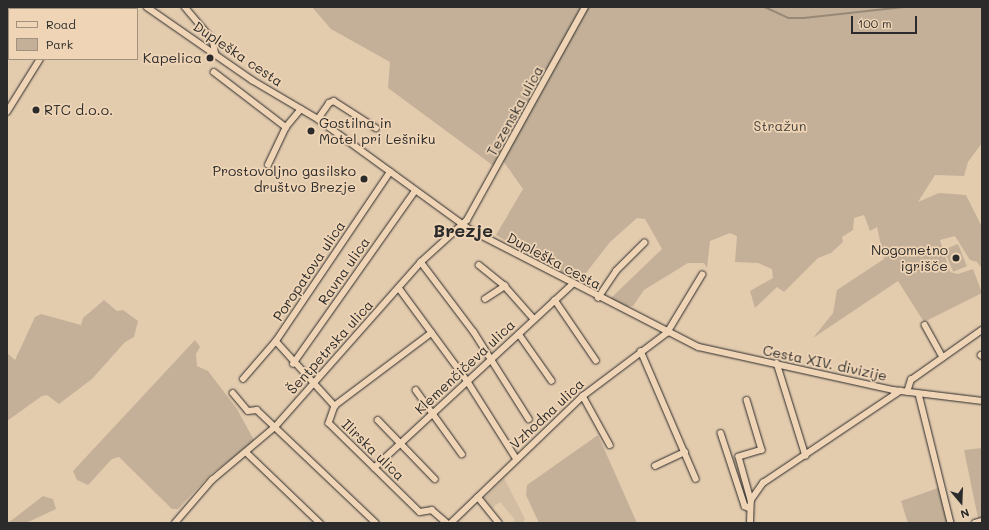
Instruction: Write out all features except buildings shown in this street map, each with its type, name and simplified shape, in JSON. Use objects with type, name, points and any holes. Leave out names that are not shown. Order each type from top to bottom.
[{"type":"street","name":"Dupleška cesta","points":[[147,7],[216,55],[318,119],[462,224],[598,298],[667,333]]},
{"type":"street","points":[[185,7],[213,40],[216,55]]},
{"type":"street","name":"Tezenska ulica","points":[[462,224],[494,174],[585,7]]},
{"type":"street","points":[[7,112],[39,60]]},
{"type":"street","points":[[214,72],[286,127]]},
{"type":"street","points":[[318,119],[329,102],[334,101],[376,128]]},
{"type":"street","points":[[268,165],[286,127],[300,109]]},
{"type":"street","name":"Poropatova ulica","points":[[243,379],[276,341],[390,172]]},
{"type":"street","name":"Ravna ulica","points":[[293,364],[415,191]]},
{"type":"street","name":"Šentpetrska ulica","points":[[175,523],[212,480],[275,427],[421,262],[462,224]]},
{"type":"street","points":[[598,298],[616,271],[644,243]]},
{"type":"street","points":[[421,262],[492,360],[529,418]]},
{"type":"street","points":[[479,265],[505,286],[534,319]]},
{"type":"street","points":[[667,333],[702,275]]},
{"type":"street","name":"Klemenčičeva ulica","points":[[374,468],[573,284]]},
{"type":"street","points":[[485,299],[505,286]]},
{"type":"street","points":[[399,288],[468,382],[516,458]]},
{"type":"street","points":[[555,300],[596,360]]},
{"type":"street","points":[[925,325],[943,357]]},
{"type":"street","points":[[907,392],[911,380],[982,330]]},
{"type":"street","points":[[335,406],[432,333]]},
{"type":"street","name":"Vzhodna ulica","points":[[451,523],[516,458],[583,396],[667,333]]},
{"type":"street","name":"Cesta XIV. divizije","points":[[667,333],[714,352],[777,363],[900,391],[982,401]]},
{"type":"street","points":[[519,334],[552,381]]},
{"type":"street","name":"Ilirska ulica","points":[[276,341],[293,364],[335,406],[329,425],[420,512],[432,510],[446,523]]},
{"type":"street","points":[[641,351],[696,479]]},
{"type":"street","points":[[777,363],[806,456]]},
{"type":"street","points":[[416,390],[462,454]]},
{"type":"street","points":[[750,522],[749,508],[751,500],[764,483],[900,391]]},
{"type":"street","points":[[234,393],[248,411],[257,410],[376,523]]},
{"type":"street","points":[[919,394],[951,523]]},
{"type":"street","points":[[583,396],[610,445]]},
{"type":"street","points":[[747,400],[762,450],[739,457],[751,500]]},
{"type":"street","points":[[378,420],[435,479]]},
{"type":"street","points":[[721,433],[745,506],[749,508]]},
{"type":"street","points":[[246,452],[320,523]]},
{"type":"street","points":[[655,466],[685,452]]},
{"type":"street","points":[[478,497],[499,523]]},
{"type":"street","points":[[975,523],[982,521]]},
{"type":"shaded area","points":[[504,478],[525,519],[523,523],[511,523],[515,520],[500,502],[492,508],[484,498]]},
{"type":"green space","name":"Stražun","points":[[312,7],[982,7],[982,143],[968,162],[964,176],[935,175],[918,202],[939,193],[966,195],[982,227],[982,269],[977,262],[970,260],[955,236],[940,240],[950,272],[958,274],[973,269],[982,293],[924,322],[898,281],[813,338],[833,313],[837,290],[884,259],[877,227],[870,231],[864,215],[854,218],[853,230],[842,237],[843,242],[831,253],[818,258],[784,292],[777,287],[755,308],[750,291],[773,278],[772,269],[758,263],[735,262],[737,236],[730,233],[710,241],[707,268],[704,263],[688,263],[644,290],[633,306],[624,307],[610,299],[662,249],[645,219],[637,218],[610,242],[579,282],[496,235],[523,189],[501,158],[495,167],[388,88],[390,62],[331,29]]},
{"type":"green space","name":"Nogometno igrišče","points":[[958,244],[967,266],[953,272],[944,250]]},
{"type":"green space","points":[[104,300],[117,311],[123,310],[138,321],[134,337],[125,342],[92,379],[59,404],[47,395],[42,396],[7,421],[7,353],[15,360],[35,317],[41,314],[81,325],[83,318]]},
{"type":"green space","points":[[195,340],[200,347],[196,354],[197,366],[208,371],[237,409],[255,442],[211,474],[178,509],[172,509],[119,457],[112,459],[88,485],[77,480],[73,471]]},
{"type":"green space","points":[[598,435],[637,523],[539,523],[526,495],[527,485]]},
{"type":"green space","points":[[982,448],[982,518],[978,518],[964,450]]},
{"type":"green space","points":[[941,487],[948,523],[908,523],[901,501]]},
{"type":"green space","points":[[43,496],[53,499],[56,509],[26,523],[8,523]]},
{"type":"waterway","points":[[765,7],[789,18],[804,18],[903,7]]},
{"type":"place","name":"Kapelica","points":[[210,58]]},
{"type":"place","name":"RTC d.o.o.","points":[[36,110]]},
{"type":"place","name":"Gostilna in Motel pri Lešniku","points":[[311,131]]},
{"type":"place","name":"Prostovoljno gasilsko društvo Brezje","points":[[364,179]]},
{"type":"place","name":"Nogometno igrišče","points":[[956,258]]},
{"type":"district","name":"Brezje","points":[[463,230]]}]
